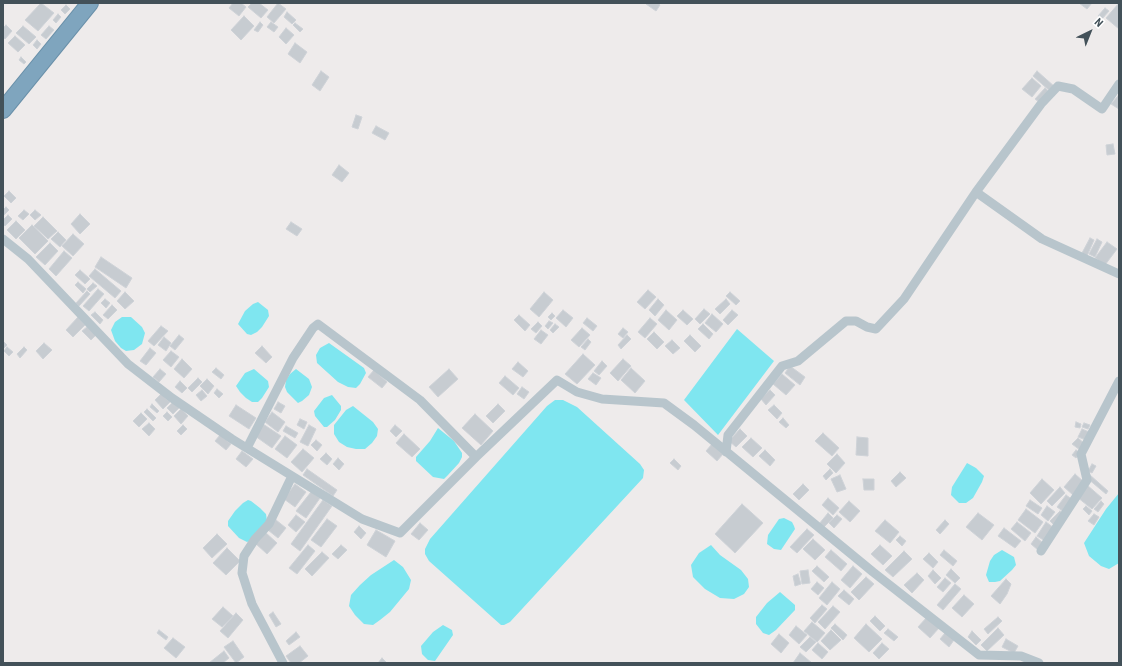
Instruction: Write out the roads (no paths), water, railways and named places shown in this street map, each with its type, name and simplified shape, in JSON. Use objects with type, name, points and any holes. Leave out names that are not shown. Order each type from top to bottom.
[{"type":"highway","points":[[3,110],[90,3]]},
{"type":"street","points":[[726,452],[728,434],[782,366],[798,361],[846,321],[856,321],[867,327],[876,329],[895,309],[904,299],[976,192],[1041,104],[1058,86],[1073,90],[1102,109],[1119,84]]},
{"type":"street","points":[[976,192],[1042,239],[1119,274]]},
{"type":"street","points":[[3,239],[28,259],[128,364],[172,398],[247,448],[362,519],[400,533],[476,457],[557,380],[577,392],[602,399],[664,403],[694,425],[873,572],[980,656],[1021,656],[1039,663]]},
{"type":"street","points":[[247,448],[293,358],[313,328],[318,324],[420,400],[476,457]]},
{"type":"street","points":[[1041,551],[1087,480],[1081,454],[1119,381]]},
{"type":"street","points":[[283,663],[252,604],[242,573],[244,556],[255,539],[269,524],[292,476]]},
{"type":"water","points":[[258,302],[268,310],[269,316],[257,332],[251,335],[247,334],[238,324],[245,311],[253,304]]},
{"type":"water","points":[[122,317],[131,317],[142,327],[145,333],[142,344],[134,350],[126,351],[121,348],[115,341],[111,330],[115,322]]},
{"type":"water","points":[[737,329],[774,361],[718,435],[684,400]]},
{"type":"water","points":[[329,343],[364,368],[366,373],[356,388],[348,387],[338,382],[317,363],[316,355],[320,348]]},
{"type":"water","points":[[254,369],[268,381],[269,387],[258,402],[252,402],[246,398],[236,386],[245,373]]},
{"type":"water","points":[[296,369],[309,379],[312,387],[309,395],[298,403],[287,392],[285,387],[286,380]]},
{"type":"water","points":[[332,395],[341,406],[341,410],[335,420],[327,427],[324,427],[315,416],[314,411],[324,398]]},
{"type":"water","points":[[555,400],[563,400],[577,407],[640,464],[644,470],[643,478],[510,622],[501,625],[429,561],[425,554],[425,549],[430,539],[547,406]]},
{"type":"water","points":[[353,406],[373,422],[378,429],[377,436],[365,449],[347,447],[339,442],[334,434],[334,425],[346,410]]},
{"type":"water","points":[[438,428],[454,441],[462,453],[459,463],[444,479],[433,477],[416,461],[416,457],[430,441]]},
{"type":"water","points":[[967,463],[976,468],[984,476],[973,498],[966,503],[959,503],[951,495],[952,487]]},
{"type":"water","points":[[1119,493],[1119,563],[1109,569],[1101,566],[1089,556],[1084,543],[1106,509]]},
{"type":"water","points":[[248,500],[266,514],[267,521],[252,540],[247,542],[239,538],[228,526],[228,521],[235,511]]},
{"type":"water","points":[[784,518],[792,522],[795,529],[781,550],[774,549],[767,544],[768,535],[779,519]]},
{"type":"water","points":[[711,545],[720,555],[741,570],[748,579],[749,587],[744,594],[734,599],[720,598],[705,589],[693,577],[691,565],[699,553]]},
{"type":"water","points":[[1002,550],[1014,557],[1016,565],[1000,581],[989,582],[986,575],[990,561],[994,555]]},
{"type":"water","points":[[394,560],[403,567],[411,580],[409,589],[390,612],[380,620],[373,625],[364,624],[349,606],[351,595],[371,575]]},
{"type":"water","points":[[780,592],[795,605],[795,610],[776,630],[769,635],[763,633],[756,624],[756,617],[767,603]]},
{"type":"water","points":[[443,625],[452,630],[453,635],[435,661],[428,660],[422,654],[421,646],[433,632]]}]
